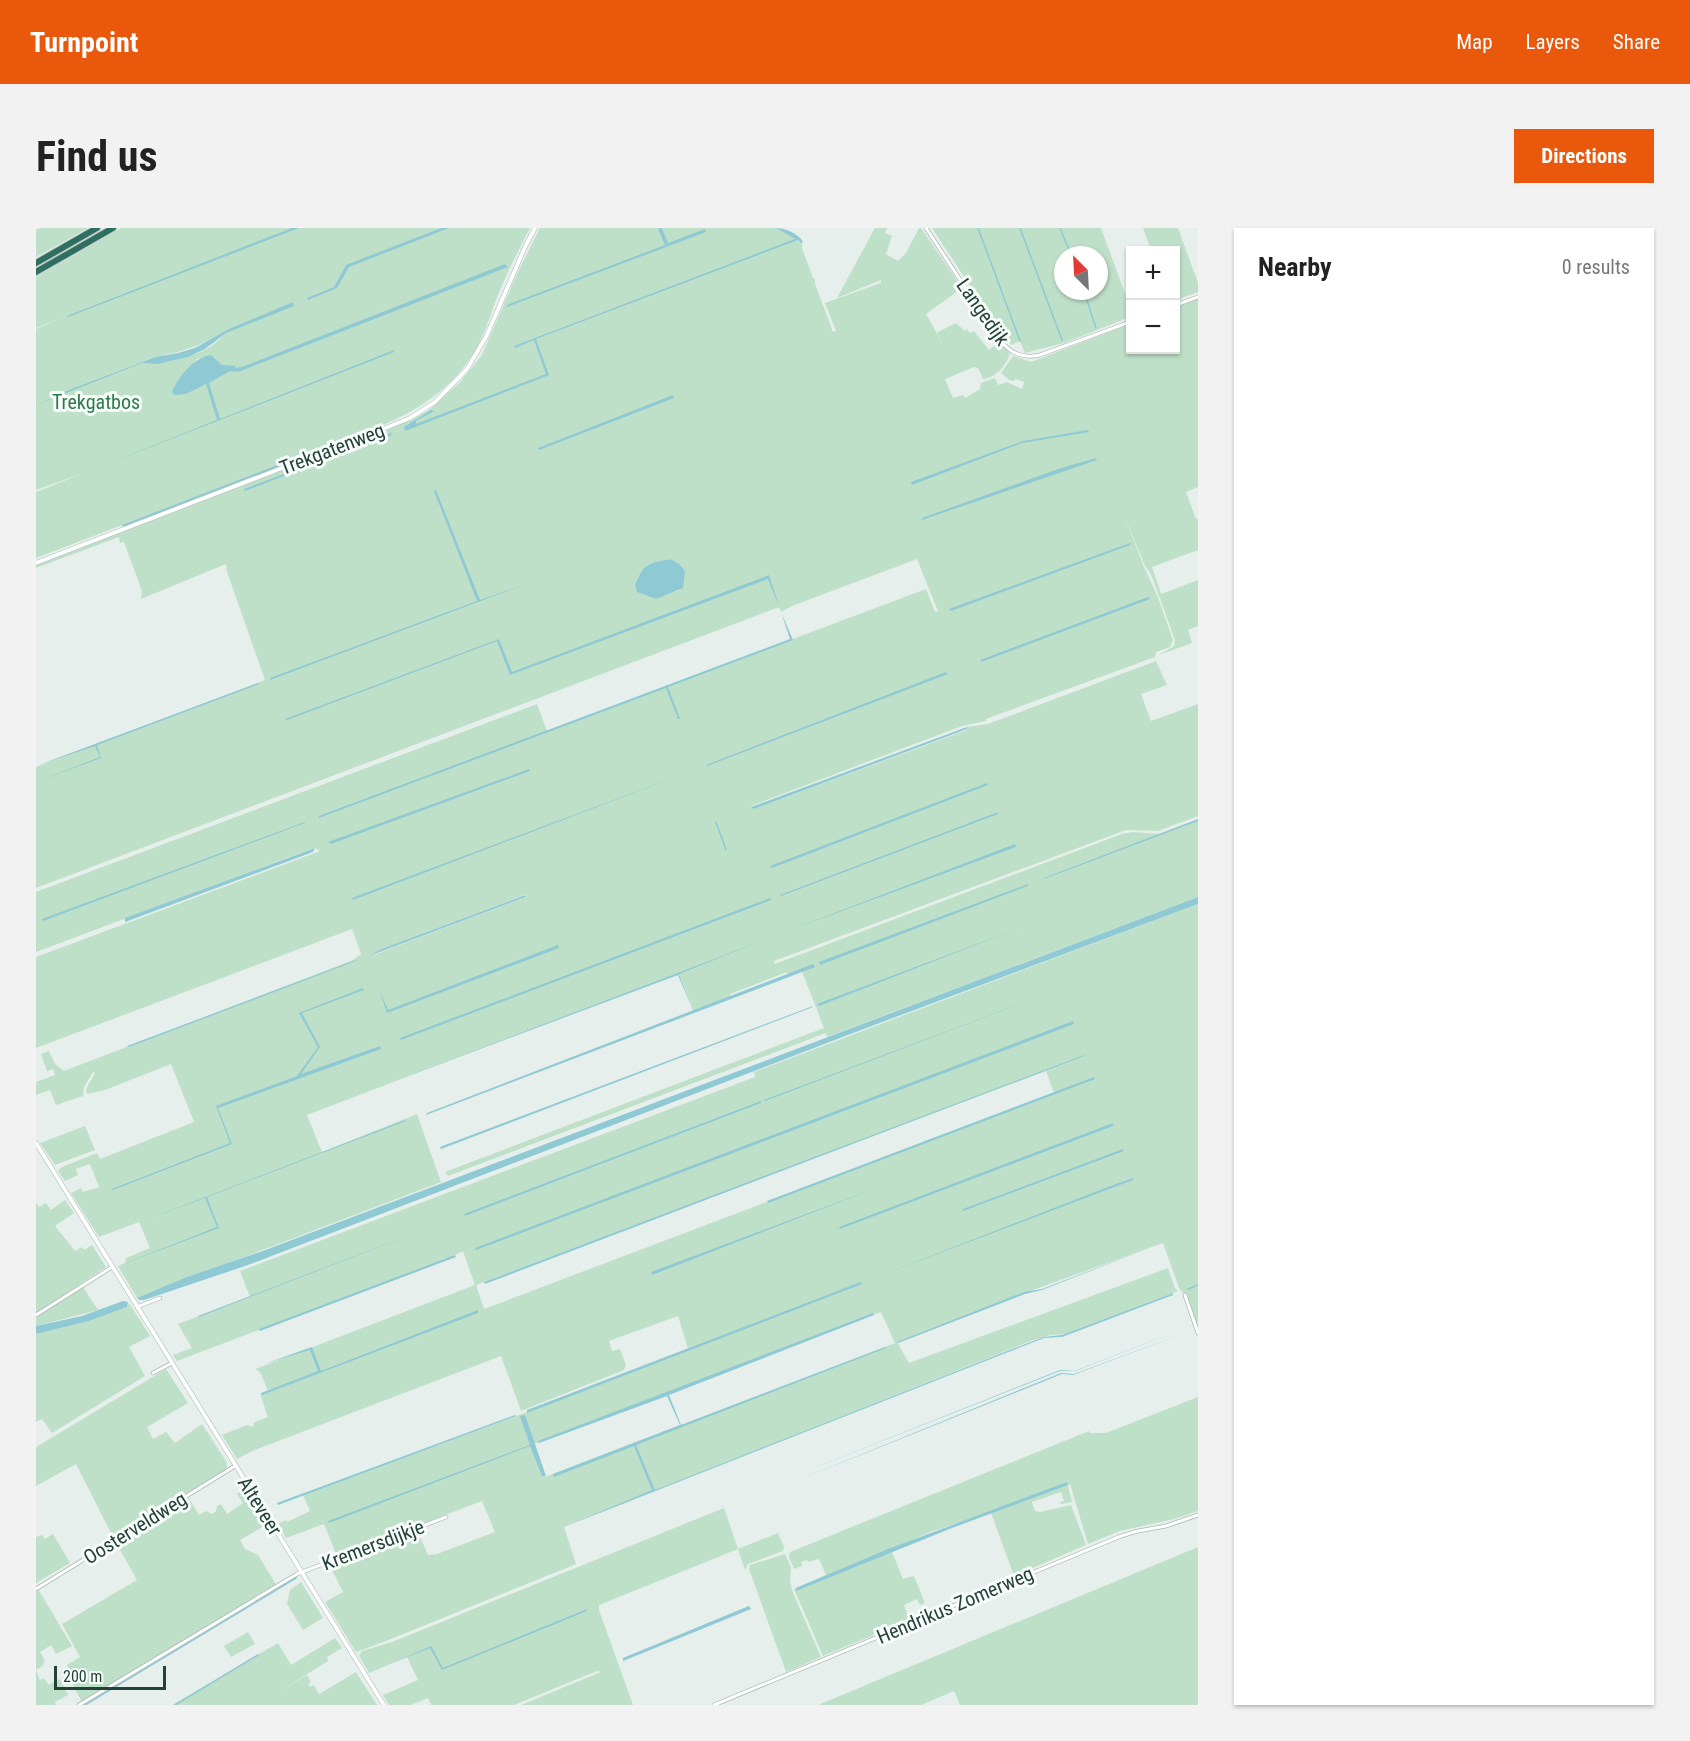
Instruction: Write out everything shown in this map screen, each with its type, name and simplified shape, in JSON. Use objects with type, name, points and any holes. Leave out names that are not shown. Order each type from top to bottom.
[{"type":"highway","points":[[36,263],[97,228]]},
{"type":"highway","points":[[36,273],[113,228]]},
{"type":"street","name":"Trekgatenweg","points":[[36,563],[388,428],[423,411],[447,392],[476,357],[535,228]]},
{"type":"street","name":"Langedijk","points":[[926,228],[999,339],[1017,354],[1025,357],[1036,356],[1126,324]]},
{"type":"street","points":[[1180,304],[1198,297]]},
{"type":"street","name":"Alteveer","points":[[36,1143],[384,1705]]},
{"type":"street","points":[[36,1316],[112,1267]]},
{"type":"street","points":[[1185,1295],[1198,1333]]},
{"type":"street","points":[[137,1307],[160,1298]]},
{"type":"street","points":[[153,1373],[172,1363]]},
{"type":"street","name":"Oosterveldweg","points":[[36,1589],[235,1466]]},
{"type":"street","name":"Hendrikus Zomerweg","points":[[714,1705],[1121,1536],[1166,1526],[1198,1515]]},
{"type":"street","name":"Kremersdijkje","points":[[79,1705],[301,1573],[446,1517]]},
{"type":"green space","points":[[41,228],[88,228],[36,257],[36,230]]},
{"type":"green space","name":"Trekgatbos","points":[[121,228],[530,228],[503,282],[473,353],[451,381],[424,403],[409,413],[376,428],[36,558],[36,492],[84,473],[36,490],[36,329],[62,318],[36,328],[36,277]],"holes":[[[226,332],[204,350],[158,364],[163,355],[188,349]],[[198,358],[222,365],[229,371],[204,385],[175,385]]]},
{"type":"green space","points":[[540,228],[776,228],[802,243],[833,332],[836,331],[825,303],[881,283],[881,280],[837,298],[875,228],[887,228],[885,233],[892,236],[886,254],[898,261],[906,253],[921,228],[962,288],[926,314],[937,333],[956,323],[965,331],[967,329],[970,333],[974,331],[989,350],[999,342],[1010,354],[1000,371],[988,378],[983,379],[978,368],[974,367],[945,379],[953,398],[963,395],[965,398],[980,389],[981,383],[995,378],[998,385],[1007,382],[1022,389],[1024,382],[1009,380],[1001,373],[1013,356],[1031,362],[1126,326],[1126,354],[1180,354],[1180,306],[1198,299],[1198,487],[1186,492],[1196,519],[1198,519],[1198,550],[1152,567],[1161,594],[1198,580],[1198,626],[1188,630],[1192,643],[1159,655],[1174,646],[1175,640],[1151,574],[1145,566],[1124,515],[1173,640],[1170,647],[1156,652],[1155,657],[986,719],[986,721],[962,726],[751,806],[754,809],[967,730],[967,727],[988,724],[1156,661],[1167,685],[1141,694],[1151,721],[1198,704],[1198,816],[1158,831],[1126,830],[774,961],[775,964],[1122,834],[1132,832],[1160,834],[1198,820],[1198,897],[827,1037],[826,1033],[448,1176],[445,1172],[824,1028],[801,969],[788,974],[787,972],[730,994],[731,997],[693,1011],[679,973],[307,1115],[322,1152],[417,1114],[441,1182],[137,1298],[118,1266],[125,1263],[126,1258],[150,1248],[139,1222],[99,1237],[71,1193],[81,1188],[83,1192],[99,1187],[90,1164],[76,1169],[78,1175],[65,1181],[58,1171],[62,1167],[97,1153],[100,1159],[194,1122],[171,1064],[105,1090],[87,1094],[86,1089],[95,1073],[93,1072],[84,1087],[83,1096],[56,1105],[50,1090],[36,1095],[36,1082],[55,1075],[53,1069],[47,1071],[41,1054],[49,1051],[55,1064],[64,1071],[353,960],[361,954],[352,929],[36,1048],[36,957],[320,851],[315,848],[289,857],[36,952],[36,892],[537,704],[547,731],[926,589],[935,612],[938,611],[917,559],[781,612],[779,607],[36,888],[36,767],[265,680],[226,564],[141,599],[142,591],[124,542],[120,543],[119,537],[36,568],[36,565],[411,420],[429,410],[460,382],[482,355],[517,274]],"holes":[[[671,559],[679,591],[670,592],[656,599],[638,592],[635,585],[647,566]],[[526,894],[525,897],[371,956],[382,950]]]},
{"type":"green space","points":[[932,228],[1101,228],[1108,246],[1054,246],[1054,300],[1108,300],[1108,247],[1126,296],[1126,319],[1064,343],[1025,353],[1020,341],[1011,345]]},
{"type":"green space","points":[[1143,228],[1178,228],[1198,283],[1198,292],[1180,299],[1180,246],[1150,246]]},
{"type":"green space","points":[[1198,904],[1198,1324],[1196,1324],[1186,1296],[1179,1288],[1163,1243],[897,1342],[909,1363],[1168,1268],[1178,1291],[1065,1334],[1033,1340],[564,1527],[576,1564],[356,1652],[325,1602],[343,1592],[329,1564],[417,1530],[428,1555],[437,1554],[495,1532],[482,1501],[337,1556],[324,1524],[286,1538],[277,1524],[286,1520],[287,1522],[310,1511],[303,1495],[527,1412],[688,1349],[678,1316],[609,1341],[612,1351],[620,1349],[626,1365],[624,1370],[521,1411],[501,1356],[252,1451],[237,1459],[222,1435],[247,1425],[252,1427],[255,1422],[268,1417],[260,1394],[268,1391],[260,1372],[255,1369],[475,1285],[463,1251],[177,1361],[173,1355],[192,1348],[178,1324],[250,1297],[240,1271],[755,1077],[754,1072]],"holes":[[[1046,1071],[1054,1093],[484,1309],[476,1285]],[[881,1312],[895,1343],[545,1477],[534,1444]]]},
{"type":"green space","points":[[85,1126],[95,1150],[55,1165],[40,1143]]},
{"type":"green space","points":[[65,1200],[74,1213],[55,1226],[75,1251],[82,1247],[84,1250],[92,1245],[106,1267],[36,1313],[36,1203],[39,1207],[46,1203],[51,1210]]},
{"type":"green space","points":[[83,1287],[98,1310],[36,1326],[36,1317]]},
{"type":"green space","points":[[129,1303],[150,1336],[129,1347],[145,1376],[52,1433],[42,1419],[36,1422],[36,1334],[89,1321],[127,1307]]},
{"type":"green space","points":[[166,1369],[188,1403],[147,1427],[153,1439],[166,1432],[175,1443],[202,1424],[226,1461],[226,1470],[113,1537],[76,1464],[36,1486],[36,1447]]},
{"type":"green space","points":[[1198,1397],[1198,1511],[1120,1531],[1088,1544],[1070,1484],[1068,1486],[1072,1502],[1061,1504],[1060,1502],[1064,1501],[1061,1492],[1032,1502],[1035,1511],[1040,1512],[1071,1505],[1086,1545],[1014,1576],[991,1513],[927,1534],[892,1552],[903,1579],[914,1576],[925,1603],[920,1605],[917,1599],[904,1605],[910,1620],[823,1656],[794,1589],[826,1575],[819,1559],[801,1562],[802,1566],[794,1569],[789,1557],[790,1552],[1089,1431],[1090,1433],[1106,1433]]},
{"type":"green space","points":[[244,1489],[266,1525],[240,1540],[245,1549],[258,1555],[277,1586],[82,1702],[68,1676],[67,1665],[80,1657],[62,1624],[137,1580],[115,1541],[188,1497],[199,1515],[206,1511],[212,1514],[221,1504],[227,1514],[243,1503],[237,1494]]},
{"type":"green space","points":[[724,1508],[738,1549],[599,1605],[633,1705],[521,1705],[601,1672],[597,1671],[514,1705],[431,1705],[428,1698],[411,1705],[389,1705],[383,1695],[418,1680],[407,1657],[369,1673],[359,1656],[362,1651],[392,1642]]},
{"type":"green space","points":[[778,1533],[784,1547],[783,1551],[748,1564],[745,1570],[738,1549]]},
{"type":"green space","points":[[53,1534],[70,1563],[36,1583],[36,1537],[42,1535],[45,1539]]},
{"type":"green space","points":[[1198,1547],[1198,1705],[960,1705],[954,1691],[921,1705],[818,1705]]},
{"type":"green space","points":[[785,1554],[791,1568],[790,1582],[793,1593],[821,1657],[786,1672],[749,1569],[750,1565]]},
{"type":"green space","points":[[301,1582],[323,1618],[303,1630],[287,1604],[290,1590]]},
{"type":"green space","points":[[38,1589],[72,1646],[56,1654],[51,1645],[40,1652],[45,1661],[44,1665],[36,1670],[36,1590]]},
{"type":"green space","points":[[248,1632],[255,1644],[231,1657],[224,1646]]},
{"type":"green space","points":[[335,1638],[342,1648],[327,1657],[328,1661],[277,1693],[307,1675],[311,1682],[308,1684],[310,1687],[314,1685],[319,1694],[356,1672],[377,1705],[172,1705],[278,1643],[291,1665]]},
{"type":"green space","points":[[36,1670],[40,1680],[44,1678],[49,1685],[60,1679],[68,1695],[55,1702],[56,1705],[36,1705]]},
{"type":"water","points":[[292,228],[299,228],[67,316]]},
{"type":"water","points":[[441,228],[449,228],[349,267],[337,288],[308,300],[307,298],[334,287],[346,265]]},
{"type":"water","points":[[660,228],[668,243],[705,229],[706,232],[507,307],[507,305],[665,245],[658,229]]},
{"type":"water","points":[[776,228],[791,232],[803,242],[798,240],[536,339],[549,375],[405,431],[404,427],[431,410],[434,411],[416,421],[416,424],[546,374],[534,340],[515,348],[514,346],[795,239]]},
{"type":"water","points":[[505,264],[508,267],[238,372],[230,371],[209,383],[220,419],[394,350],[394,352],[102,466],[217,420],[206,384],[186,394],[174,395],[172,392],[183,374],[198,360],[211,355],[222,365],[242,367]]},
{"type":"water","points":[[293,302],[294,306],[226,333],[205,349],[188,357],[158,364],[142,363],[36,405],[156,357],[195,348],[229,329]]},
{"type":"water","points":[[673,395],[674,398],[539,450],[538,448]]},
{"type":"water","points":[[1088,430],[1089,432],[1022,443],[912,485],[911,482],[1023,441]]},
{"type":"water","points":[[391,433],[392,435],[245,491],[244,489]]},
{"type":"water","points":[[303,455],[304,457],[123,527],[122,525]]},
{"type":"water","points":[[1096,458],[1097,460],[922,520],[922,518],[1058,469]]},
{"type":"water","points":[[436,490],[480,600],[529,583],[270,680],[270,678],[477,601],[434,491]]},
{"type":"water","points":[[1130,543],[1130,545],[951,611],[949,609]]},
{"type":"water","points":[[670,559],[685,571],[683,588],[656,599],[637,592],[635,585],[647,566]]},
{"type":"water","points":[[769,575],[780,609],[768,579],[510,675],[497,641],[285,719],[499,639],[512,672]]},
{"type":"water","points":[[1148,597],[1150,599],[981,662],[980,660]]},
{"type":"water","points":[[781,612],[793,640],[668,687],[680,719],[678,719],[666,688],[319,818],[319,816],[790,639]]},
{"type":"water","points":[[946,672],[948,674],[706,765]]},
{"type":"water","points":[[258,683],[97,745],[101,758],[36,782],[100,757],[95,746],[36,766]]},
{"type":"water","points":[[967,727],[967,729],[754,809],[751,807]]},
{"type":"water","points":[[529,769],[530,771],[331,844],[328,842]]},
{"type":"water","points":[[686,773],[353,900],[352,898]]},
{"type":"water","points":[[987,783],[988,785],[772,868],[770,866]]},
{"type":"water","points":[[998,812],[998,814],[780,895]]},
{"type":"water","points":[[1198,819],[1198,821],[1044,879],[1044,878]]},
{"type":"water","points":[[305,822],[43,921],[42,919]]},
{"type":"water","points":[[1015,844],[1016,847],[782,933]]},
{"type":"water","points":[[315,848],[313,852],[125,922],[125,918]]},
{"type":"water","points":[[1028,884],[1028,886],[820,965],[819,962]]},
{"type":"water","points":[[525,895],[525,897],[369,956],[382,949]]},
{"type":"water","points":[[1198,897],[1198,904],[853,1033],[248,1265],[144,1300],[137,1298],[187,1277],[260,1252]]},
{"type":"water","points":[[770,898],[771,900],[401,1040],[400,1038]]},
{"type":"water","points":[[1035,922],[819,1006],[817,1004]]},
{"type":"water","points":[[768,939],[679,974],[691,1006],[678,975],[408,1076]]},
{"type":"water","points":[[558,945],[559,948],[387,1013],[379,989],[388,1010]]},
{"type":"water","points":[[356,960],[129,1047],[127,1046]]},
{"type":"water","points":[[813,964],[815,967],[426,1115],[427,1113]]},
{"type":"water","points":[[363,988],[364,990],[302,1013],[320,1047],[301,1074],[380,1046],[381,1049],[218,1108],[232,1144],[112,1189],[230,1143],[216,1106],[297,1076],[318,1047],[299,1013]]},
{"type":"water","points":[[1062,988],[765,1101],[764,1100]]},
{"type":"water","points":[[813,1006],[441,1149],[440,1147]]},
{"type":"water","points":[[1073,1021],[1074,1024],[476,1250],[475,1248]]},
{"type":"water","points":[[1084,1055],[485,1284],[484,1282]]},
{"type":"water","points":[[1094,1077],[1095,1079],[768,1203],[767,1201]]},
{"type":"water","points":[[761,1101],[761,1103],[465,1216],[464,1214]]},
{"type":"water","points":[[405,1120],[207,1197],[219,1228],[118,1266],[217,1227],[205,1198],[143,1221]]},
{"type":"water","points":[[1113,1123],[1113,1126],[840,1229],[839,1227]]},
{"type":"water","points":[[1123,1149],[1124,1151],[963,1211],[963,1209]]},
{"type":"water","points":[[1133,1178],[1133,1180],[876,1277],[1113,1185]]},
{"type":"water","points":[[876,1188],[652,1275],[651,1272]]},
{"type":"water","points":[[443,1222],[199,1317],[198,1316]]},
{"type":"water","points":[[1154,1246],[1042,1290],[1025,1294],[897,1342],[1024,1292],[1042,1289]]},
{"type":"water","points":[[455,1255],[456,1257],[260,1331],[259,1329]]},
{"type":"water","points":[[861,1282],[862,1284],[527,1413],[527,1410]]},
{"type":"water","points":[[1173,1293],[1173,1295],[1062,1337],[1044,1338],[569,1525],[652,1490],[634,1446],[554,1477],[553,1474],[680,1425],[667,1396],[539,1443],[538,1441],[873,1313],[874,1315],[669,1395],[681,1425],[886,1348],[636,1445],[655,1490],[1043,1337],[1062,1335]]},
{"type":"water","points":[[123,1301],[128,1302],[127,1307],[89,1321],[36,1334],[36,1326],[82,1316]]},
{"type":"water","points":[[478,1310],[478,1313],[262,1395],[261,1393],[318,1371],[310,1350],[264,1364],[312,1347],[321,1371]]},
{"type":"water","points":[[1190,1331],[1073,1375],[1062,1374],[791,1483],[1061,1373],[1074,1374]]},
{"type":"water","points":[[1060,1370],[1074,1371],[1060,1371],[791,1477]]},
{"type":"water","points":[[515,1415],[278,1505],[277,1503]]},
{"type":"water","points":[[525,1415],[546,1476],[542,1476],[530,1446],[329,1523],[328,1521],[530,1445],[520,1416]]},
{"type":"water","points":[[1067,1482],[1068,1485],[952,1528],[796,1591],[796,1588],[888,1549]]},
{"type":"water","points":[[749,1606],[751,1609],[623,1661],[623,1658]]},
{"type":"water","points":[[587,1609],[587,1611],[442,1670],[430,1648],[395,1662],[431,1646],[443,1668]]},
{"type":"waterway","points":[[978,228],[1020,341]]},
{"type":"waterway","points":[[1020,228],[1062,340]]},
{"type":"waterway","points":[[1060,228],[1067,246]]},
{"type":"waterway","points":[[1087,300],[1096,328]]},
{"type":"waterway","points":[[716,822],[726,850]]},
{"type":"waterway","points":[[1188,1289],[1198,1285]]},
{"type":"waterway","points":[[85,1705],[296,1578]]},
{"type":"waterway","points":[[175,1705],[258,1655]]}]
